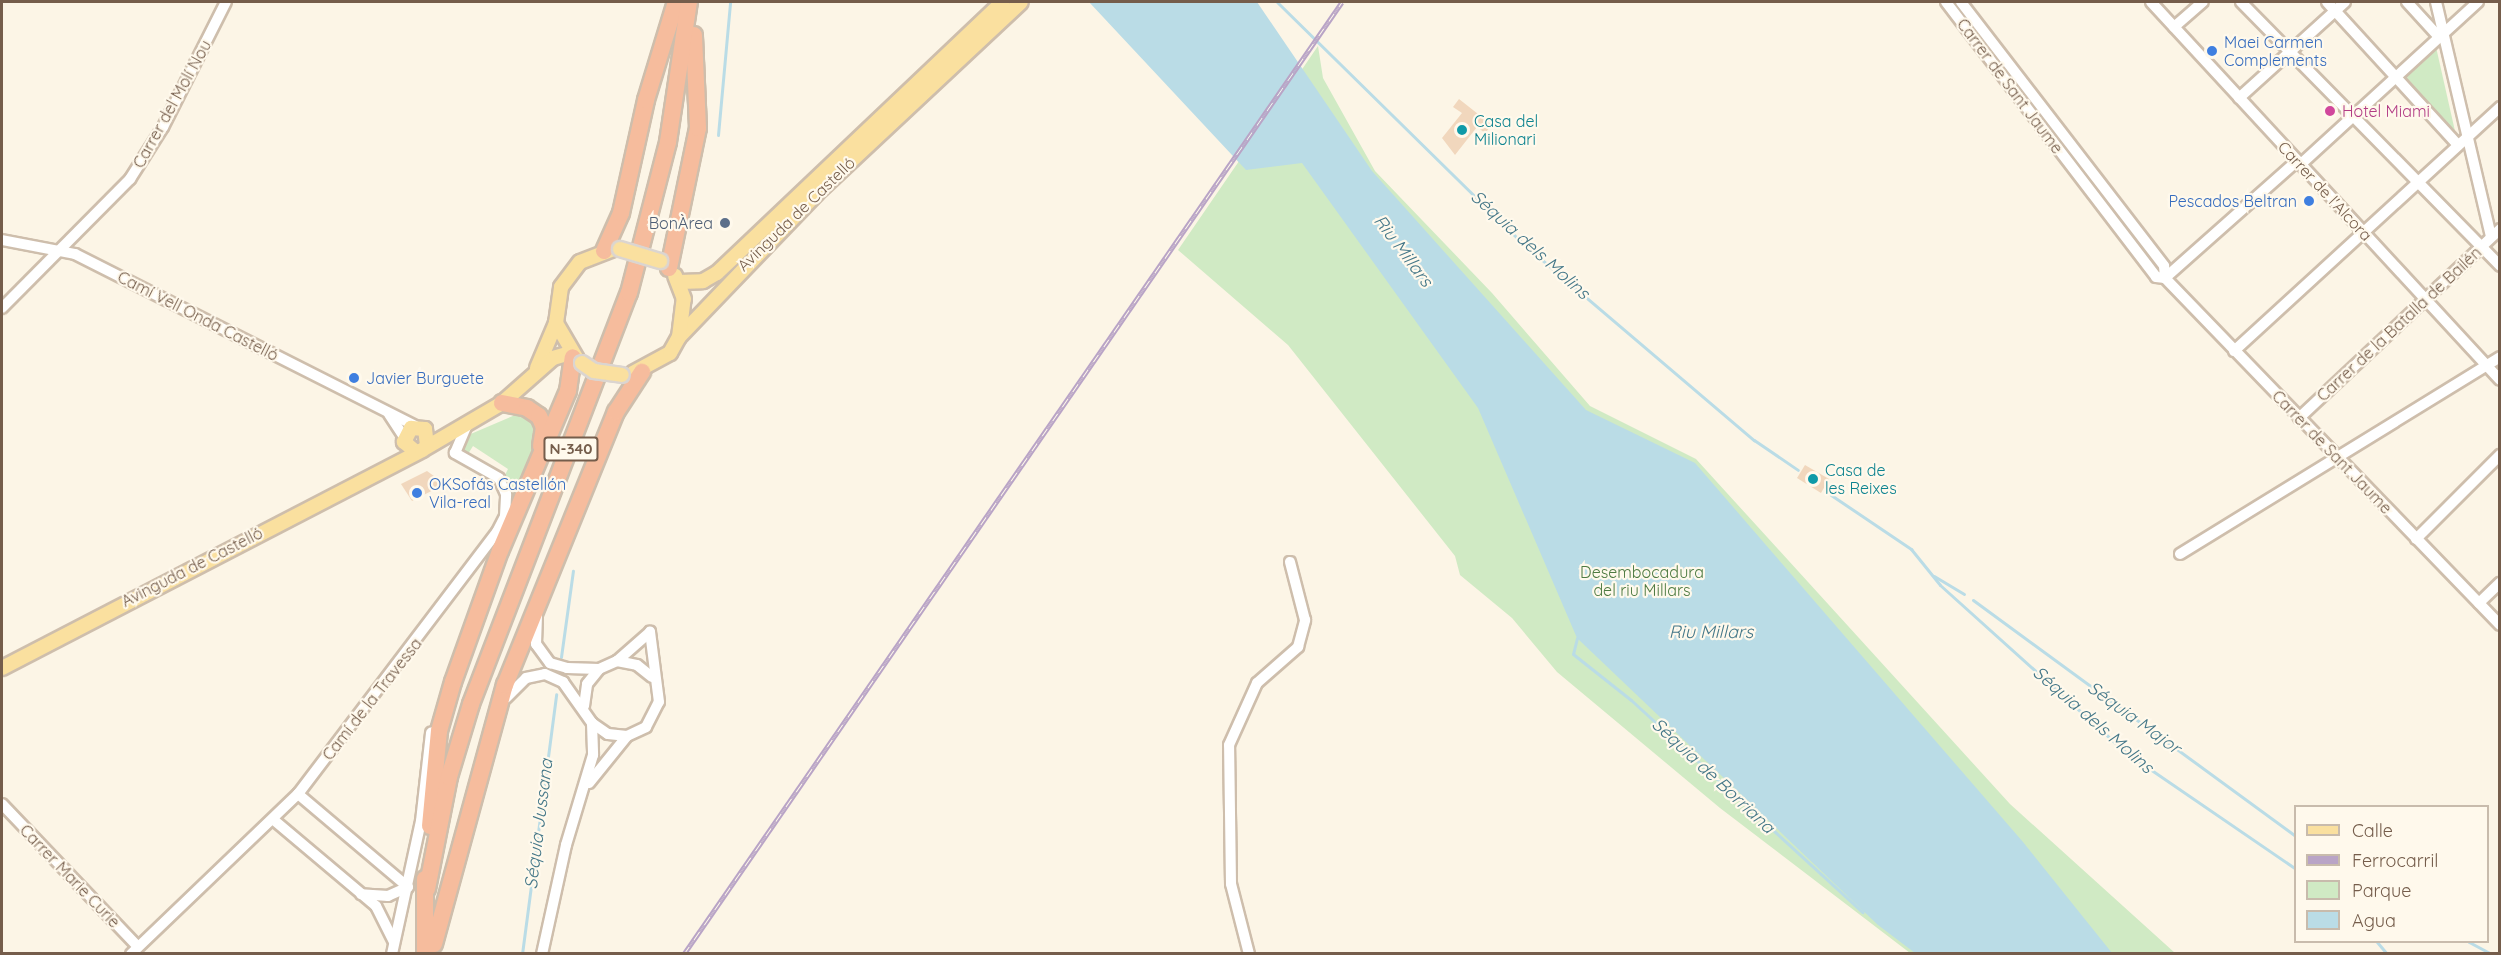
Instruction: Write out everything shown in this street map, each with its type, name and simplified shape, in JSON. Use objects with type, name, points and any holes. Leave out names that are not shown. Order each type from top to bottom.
[{"type":"highway","points":[[612,250],[646,100],[676,2]]},
{"type":"highway","name":"N-340","points":[[425,954],[427,889],[450,777],[471,704],[629,293],[668,142],[689,2]]},
{"type":"highway","points":[[669,270],[698,128],[696,2]]},
{"type":"highway","points":[[427,889],[424,871],[439,731],[500,551],[568,391],[575,358]]},
{"type":"highway","points":[[431,954],[516,655],[616,412],[642,372]]},
{"type":"highway","points":[[502,403],[526,408],[544,427],[530,480]]},
{"type":"main road","points":[[915,93],[1004,2]]},
{"type":"main road","points":[[915,93],[1021,2]]},
{"type":"main road","name":"Avinguda de Castelló","points":[[669,270],[703,281],[717,273],[915,93]]},
{"type":"main road","name":"Avinguda de Castelló","points":[[679,337],[728,280],[915,93]]},
{"type":"main road","points":[[612,250],[669,270],[684,309],[679,337],[670,353],[642,372],[622,375],[594,371],[575,358],[556,323],[558,297],[568,273],[612,250]]},
{"type":"main road","name":"Avinguda de Castelló","points":[[535,372],[556,323]]},
{"type":"main road","name":"Avinguda de Castelló","points":[[2,668],[422,449],[502,403],[535,372],[554,358],[575,358]]},
{"type":"main road","name":"Avinguda de Castelló","points":[[384,469],[404,440],[421,428],[470,422]]},
{"type":"main road","points":[[404,440],[422,449],[421,428]]},
{"type":"street","name":"Carrer del Molí Nou","points":[[2,308],[130,179],[163,127],[226,2]]},
{"type":"street","name":"Carrer de Sant Jaume","points":[[1946,2],[2156,277],[2165,278]]},
{"type":"street","name":"Carrer de Sant Jaume","points":[[1961,2],[2164,266],[2165,278],[2499,625]]},
{"type":"street","name":"Carrer de l'Alcora","points":[[2151,2],[2499,380]]},
{"type":"street","points":[[2174,27],[2203,2]]},
{"type":"street","points":[[2241,2],[2351,118],[2499,266]]},
{"type":"street","points":[[2328,2],[2458,145]]},
{"type":"street","points":[[2239,98],[2345,2]]},
{"type":"street","points":[[2407,2],[2441,35]]},
{"type":"street","points":[[2436,2],[2441,35],[2467,137],[2495,233]]},
{"type":"street","points":[[2165,278],[2397,78],[2478,2]]},
{"type":"street","points":[[2234,351],[2499,107]]},
{"type":"street","name":"Carrer de la Batalla de Bailén","points":[[2299,418],[2495,233]]},
{"type":"street","name":"Camí Vell Onda Castelló","points":[[2,240],[75,254],[421,428]]},
{"type":"street","points":[[2180,554],[2499,357]]},
{"type":"street","name":"Camí Vell Onda Castelló","points":[[387,412],[404,440]]},
{"type":"street","name":"Camí de la Travessa","points":[[135,950],[275,821],[447,603],[505,516],[506,494],[499,478],[455,453],[458,436],[470,422]]},
{"type":"street","points":[[2416,539],[2499,454]]},
{"type":"street","points":[[392,950],[408,887],[431,731],[458,649],[500,551]]},
{"type":"street","points":[[1249,954],[1231,884],[1229,746],[1257,683],[1298,647],[1305,620],[1290,562]]},
{"type":"street","points":[[550,574],[537,615],[536,644],[550,663],[599,669]]},
{"type":"street","points":[[2479,603],[2499,583]]},
{"type":"street","points":[[584,706],[587,684],[599,669],[618,661],[650,632],[652,677],[659,702],[646,727],[627,736],[585,788]]},
{"type":"street","points":[[618,661],[637,665],[652,677]]},
{"type":"street","points":[[500,709],[512,688],[526,678],[545,674],[563,682],[584,706],[592,723],[593,755],[585,788],[566,845],[542,954]]},
{"type":"street","points":[[592,723],[608,734],[627,736]]},
{"type":"street","points":[[298,794],[408,887]]},
{"type":"street","name":"Carrer Marie Curie","points":[[2,804],[135,950]]},
{"type":"street","points":[[275,821],[385,917],[392,950]]},
{"type":"street","points":[[361,894],[387,896],[408,887]]},
{"type":"green space","name":"Desembocadura del riu Millars","points":[[1318,46],[1323,78],[1375,171],[1492,293],[1590,406],[1696,459],[2010,804],[2175,953],[1910,953],[1720,808],[1557,672],[1512,618],[1460,575],[1455,556],[1288,345],[1178,250]]},
{"type":"green space","points":[[2436,47],[2457,140],[2403,77]]},
{"type":"green space","points":[[522,412],[534,423],[535,443],[511,505],[504,477],[508,469],[473,446],[468,454],[462,449],[466,436]]},
{"type":"water","name":"Desembocadura del riu Millars","points":[[1089,2],[1257,2],[1372,171],[1586,410],[1695,463],[2023,842],[2112,953],[1915,953],[1878,925],[1577,638],[1478,408],[1302,163],[1246,170]]},
{"type":"building","name":"Casa del Milionari","points":[[1459,99],[1492,125],[1485,133],[1477,127],[1455,155],[1442,138],[1462,113],[1453,107]]},
{"type":"building","name":"Casa de les Reixes","points":[[1805,465],[1829,479],[1821,493],[1797,478]]},
{"type":"building","name":"OKSofás Castellón Vila-real","points":[[427,471],[445,484],[412,501],[401,484]]},
{"type":"waterway","name":"Séquia Jussana","points":[[718,135],[730,2]]},
{"type":"waterway","name":"Séquia dels Molins","points":[[1277,2],[1521,242],[1754,440],[1798,470]]},
{"type":"waterway","name":"Séquia dels Molins","points":[[1831,495],[1911,549],[1940,585],[2128,754],[2294,868]]},
{"type":"waterway","name":"Séquia Jussana","points":[[561,657],[573,571]]},
{"type":"waterway","name":"Séquia dels Molins","points":[[1934,576],[1964,594]]},
{"type":"waterway","name":"Séquia Major","points":[[1973,600],[2294,835]]},
{"type":"waterway","name":"Séquia de Borriana","points":[[1577,638],[1573,654],[1631,700],[1862,912]]},
{"type":"waterway","name":"Séquia Jussana","points":[[522,954],[556,694]]},
{"type":"waterway","name":"Séquia dels Molins","points":[[2378,943],[2387,954]]},
{"type":"waterway","name":"Séquia Major","points":[[2471,943],[2492,954]]},
{"type":"railway","points":[[684,954],[1342,2]]},
{"type":"place","name":"Maei Carmen Complements","points":[[2212,51]]},
{"type":"place","name":"Hotel Miami","points":[[2330,111]]},
{"type":"place","name":"Casa del Milionari","points":[[1462,130]]},
{"type":"place","name":"Pescados Beltran","points":[[2309,201]]},
{"type":"place","name":"BonÀrea","points":[[725,223]]},
{"type":"place","name":"Javier Burguete","points":[[354,378]]},
{"type":"place","name":"Casa de les Reixes","points":[[1813,479]]},
{"type":"place","name":"OKSofás Castellón Vila-real","points":[[417,493]]},
{"type":"water label","name":"Riu Millars","points":[[1403,251]]},
{"type":"water label","name":"Riu Millars","points":[[1711,632]]}]
